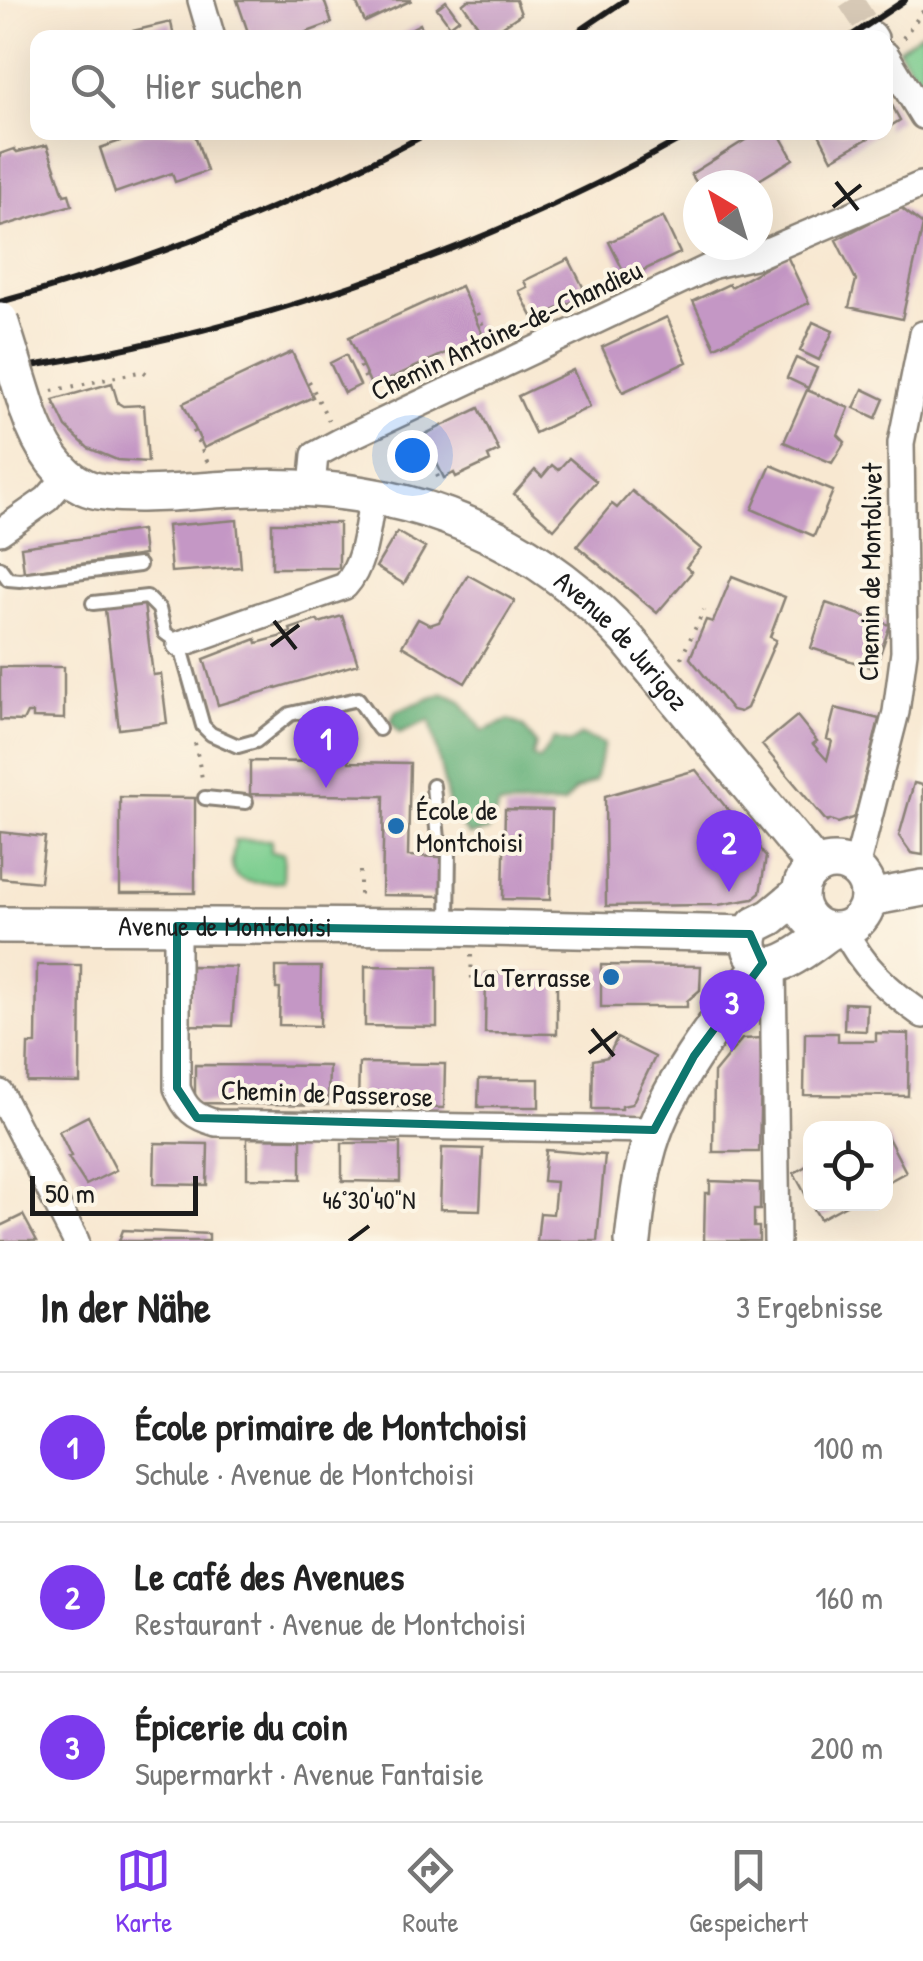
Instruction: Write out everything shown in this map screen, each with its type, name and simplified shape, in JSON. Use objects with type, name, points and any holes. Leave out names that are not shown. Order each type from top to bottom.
[{"type":"street","points":[[202,0],[210,30]]},
{"type":"street","points":[[893,63],[923,116]]},
{"type":"street","name":"Chemin Antoine-de-Chandieu","points":[[312,487],[315,454],[340,441],[714,265],[758,255],[922,186]]},
{"type":"street","points":[[0,320],[38,401],[48,455],[68,476],[46,499],[0,532]]},
{"type":"street","name":"Chemin de Montolivet","points":[[862,883],[896,712],[914,651],[912,475],[901,443],[923,334]]},
{"type":"street","name":"Avenue de Jurigoz","points":[[68,476],[88,488],[160,494],[312,487],[372,495],[442,514],[498,539],[551,570],[605,615],[664,682],[808,880]]},
{"type":"street","points":[[180,644],[345,586],[354,576],[360,557],[372,495]]},
{"type":"street","points":[[633,1241],[643,1170],[654,1130],[694,1056],[771,947],[808,880],[835,861],[862,883],[923,888]]},
{"type":"street","points":[[808,880],[802,908],[809,920],[838,930],[862,963],[923,1015]]},
{"type":"street","points":[[771,947],[838,930],[862,917],[862,883]]},
{"type":"street","name":"Avenue de Montchoisi","points":[[0,925],[448,927],[771,947]]},
{"type":"street","name":"Chemin de Passerose","points":[[177,926],[176,1088],[183,1104],[197,1118],[216,1122],[350,1126],[654,1130]]},
{"type":"street","points":[[771,947],[777,1241]]},
{"type":"street","points":[[0,1093],[76,1241]]},
{"type":"lane","points":[[0,568],[8,579],[20,580],[139,565]]},
{"type":"lane","points":[[93,603],[148,596],[159,609],[165,633],[180,644],[203,726],[222,740],[238,746],[256,741],[290,714],[358,699],[379,730]]},
{"type":"lane","points":[[433,786],[438,839],[449,849],[448,927]]},
{"type":"lane","points":[[205,798],[246,802]]},
{"type":"path","points":[[893,35],[923,11]]},
{"type":"path","points":[[477,313],[490,343]]},
{"type":"path","points":[[360,366],[376,400]]},
{"type":"path","points":[[38,401],[143,371],[151,377]]},
{"type":"path","points":[[309,380],[328,419]]},
{"type":"path","points":[[192,432],[206,459]]},
{"type":"path","points":[[419,438],[438,479]]},
{"type":"path","points":[[664,682],[686,651],[704,610]]},
{"type":"path","points":[[196,749],[201,774]]},
{"type":"path","points":[[360,870],[361,902]]},
{"type":"path","points":[[471,955],[472,981]]},
{"type":"highlighted area","points":[[177,926],[750,934],[763,963],[694,1056],[654,1130],[197,1118],[177,1088]]},
{"type":"green space","points":[[923,31],[923,86],[898,49]]},
{"type":"green space","points":[[444,693],[461,701],[483,731],[509,720],[523,726],[536,744],[533,756],[539,760],[554,739],[570,743],[581,735],[604,744],[595,781],[574,791],[564,804],[499,806],[488,831],[469,835],[451,814],[430,720],[399,733],[391,721],[396,711]]},
{"type":"green space","points":[[234,840],[271,840],[271,852],[284,853],[283,882],[252,882],[238,877],[232,865]]},
{"type":"building","points":[[237,0],[324,0],[332,23],[313,30],[247,30]]},
{"type":"building","points":[[355,0],[412,0],[365,22]]},
{"type":"building","points":[[468,0],[516,0],[521,14],[497,30],[481,30],[463,4]]},
{"type":"building","points":[[446,1],[459,19],[450,26],[437,8]]},
{"type":"building","points":[[171,22],[172,30],[137,30]]},
{"type":"building","points":[[123,140],[197,140],[207,171],[175,182],[172,173],[115,193],[100,148]]},
{"type":"building","points":[[745,140],[782,140],[793,159],[773,171],[697,170]]},
{"type":"building","points":[[822,140],[865,140],[832,159]]},
{"type":"building","points":[[47,145],[64,195],[69,194],[72,205],[0,227],[0,154]]},
{"type":"building","points":[[900,207],[923,225],[902,319],[849,307],[856,280],[836,240]]},
{"type":"building","points":[[663,217],[680,253],[627,278],[609,242]]},
{"type":"building","points":[[787,256],[809,303],[715,347],[693,301],[729,284],[731,287]]},
{"type":"building","points":[[569,259],[587,295],[534,320],[519,291],[527,287],[524,281]]},
{"type":"building","points":[[461,286],[483,336],[372,387],[349,337]]},
{"type":"building","points":[[667,317],[687,362],[623,392],[602,347]]},
{"type":"building","points":[[813,322],[833,331],[819,360],[800,351]]},
{"type":"building","points":[[292,352],[313,397],[204,448],[183,403]]},
{"type":"building","points":[[346,355],[360,385],[344,393],[330,363]]},
{"type":"building","points":[[796,358],[817,368],[808,388],[787,378]]},
{"type":"building","points":[[573,370],[590,407],[535,433],[518,396]]},
{"type":"building","points":[[112,383],[118,403],[144,405],[148,462],[117,460],[88,448],[66,427],[53,400]]},
{"type":"building","points":[[863,389],[884,399],[876,418],[854,408]]},
{"type":"building","points":[[807,390],[849,408],[838,435],[845,442],[832,463],[784,442]]},
{"type":"building","points":[[479,408],[499,451],[488,456],[490,461],[456,477],[454,473],[444,478],[423,435]]},
{"type":"building","points":[[569,458],[596,481],[554,529],[514,494],[535,470],[542,477],[552,465],[558,470]]},
{"type":"building","points":[[771,465],[833,491],[814,536],[752,509]]},
{"type":"building","points":[[632,491],[701,549],[686,567],[692,572],[657,613],[577,546],[612,504],[617,508]]},
{"type":"building","points":[[237,520],[241,567],[171,572],[167,526]]},
{"type":"building","points":[[272,523],[339,523],[339,568],[272,568]]},
{"type":"building","points":[[141,530],[144,555],[24,572],[21,547]]},
{"type":"building","points":[[397,532],[425,548],[404,584],[376,567]]},
{"type":"building","points":[[468,575],[515,601],[465,683],[402,646],[418,619],[430,625],[439,622]]},
{"type":"building","points":[[732,576],[785,597],[770,637],[776,640],[747,708],[740,712],[732,710],[690,658],[706,620],[713,622]]},
{"type":"building","points":[[826,603],[890,625],[875,669],[811,648]]},
{"type":"building","points":[[144,604],[153,675],[161,674],[167,723],[119,729],[105,609]]},
{"type":"building","points":[[342,616],[358,664],[218,705],[204,659],[256,639],[257,643],[317,620],[319,623]]},
{"type":"building","points":[[0,667],[64,667],[64,719],[33,718],[33,713],[27,713],[23,721],[0,720]]},
{"type":"building","points":[[835,708],[879,719],[855,817],[838,823],[827,822],[762,745],[797,716],[827,760],[832,741],[827,739]]},
{"type":"building","name":"École de Montchoisi","points":[[320,753],[349,753],[349,762],[410,763],[408,856],[444,857],[443,896],[382,895],[384,796],[250,794],[250,761],[320,762]]},
{"type":"building","points":[[696,770],[766,857],[760,893],[753,899],[718,905],[606,906],[605,796]]},
{"type":"building","points":[[914,783],[923,785],[923,855],[911,853],[899,836]]},
{"type":"building","points":[[120,797],[195,798],[195,893],[120,893]]},
{"type":"building","points":[[505,809],[552,810],[550,900],[503,899]]},
{"type":"building","points":[[0,832],[45,837],[40,882],[0,878]]},
{"type":"building","points":[[37,965],[81,965],[80,1083],[27,1082],[28,1044],[36,1044]]},
{"type":"building","points":[[601,965],[701,966],[700,990],[687,1001],[687,1007],[601,1007]]},
{"type":"building","points":[[191,966],[236,967],[232,1026],[190,1025]]},
{"type":"building","points":[[365,966],[437,967],[437,1027],[365,1026]]},
{"type":"building","points":[[276,967],[321,967],[320,1026],[279,1025]]},
{"type":"building","points":[[486,973],[557,974],[557,1034],[485,1033]]},
{"type":"building","points":[[845,1003],[867,1004],[866,1031],[844,1030]]},
{"type":"building","points":[[805,1033],[838,1033],[838,1041],[876,1041],[876,1033],[909,1034],[908,1096],[804,1095]]},
{"type":"building","points":[[617,1038],[655,1057],[632,1104],[622,1109],[592,1109],[593,1060],[608,1057]]},
{"type":"building","points":[[762,1038],[759,1152],[713,1152],[714,1073],[742,1039]]},
{"type":"building","points":[[359,1063],[445,1064],[444,1108],[358,1106]]},
{"type":"building","points":[[195,1065],[329,1066],[328,1105],[195,1103]]},
{"type":"building","points":[[479,1079],[539,1079],[539,1107],[478,1107]]},
{"type":"building","points":[[88,1116],[116,1170],[86,1185],[68,1157],[71,1156],[59,1131]]},
{"type":"building","points":[[247,1138],[301,1139],[301,1179],[247,1178]]},
{"type":"building","points":[[155,1143],[208,1144],[207,1185],[154,1184]]},
{"type":"building","points":[[342,1143],[400,1143],[400,1182],[342,1181]]},
{"type":"building","points":[[893,1147],[906,1172],[893,1179]]},
{"type":"building","points":[[442,1148],[483,1149],[480,1210],[440,1209]]},
{"type":"building","points":[[546,1150],[605,1155],[597,1241],[537,1241],[540,1213],[553,1214],[556,1182],[543,1181]]},
{"type":"building","points":[[803,1168],[803,1190],[794,1173]]},
{"type":"building","points":[[710,1181],[760,1183],[760,1210],[754,1210],[759,1241],[704,1241],[705,1193],[710,1193]]},
{"type":"building","points":[[815,1211],[835,1211],[820,1219]]},
{"type":"building","points":[[23,1215],[37,1241],[0,1241],[0,1226]]},
{"type":"building","points":[[123,1230],[209,1234],[209,1241],[119,1241]]},
{"type":"tunnel","points":[[850,0],[870,30]]},
{"type":"railway","points":[[581,30],[625,0]]},
{"type":"railway","points":[[860,30],[905,0]]},
{"type":"railway","points":[[0,302],[111,269],[220,229],[326,184],[415,140]]},
{"type":"railway","points":[[0,371],[181,335],[357,284],[529,216],[678,140]]},
{"type":"place","name":"École primaire de Montchoisi","points":[[326,788]]},
{"type":"place","name":"École de Montchoisi","points":[[396,826]]},
{"type":"place","name":"Le café des Avenues","points":[[729,892]]},
{"type":"place","name":"La Terrasse","points":[[611,977]]},
{"type":"place","name":"Épicerie du coin","points":[[732,1052]]}]
